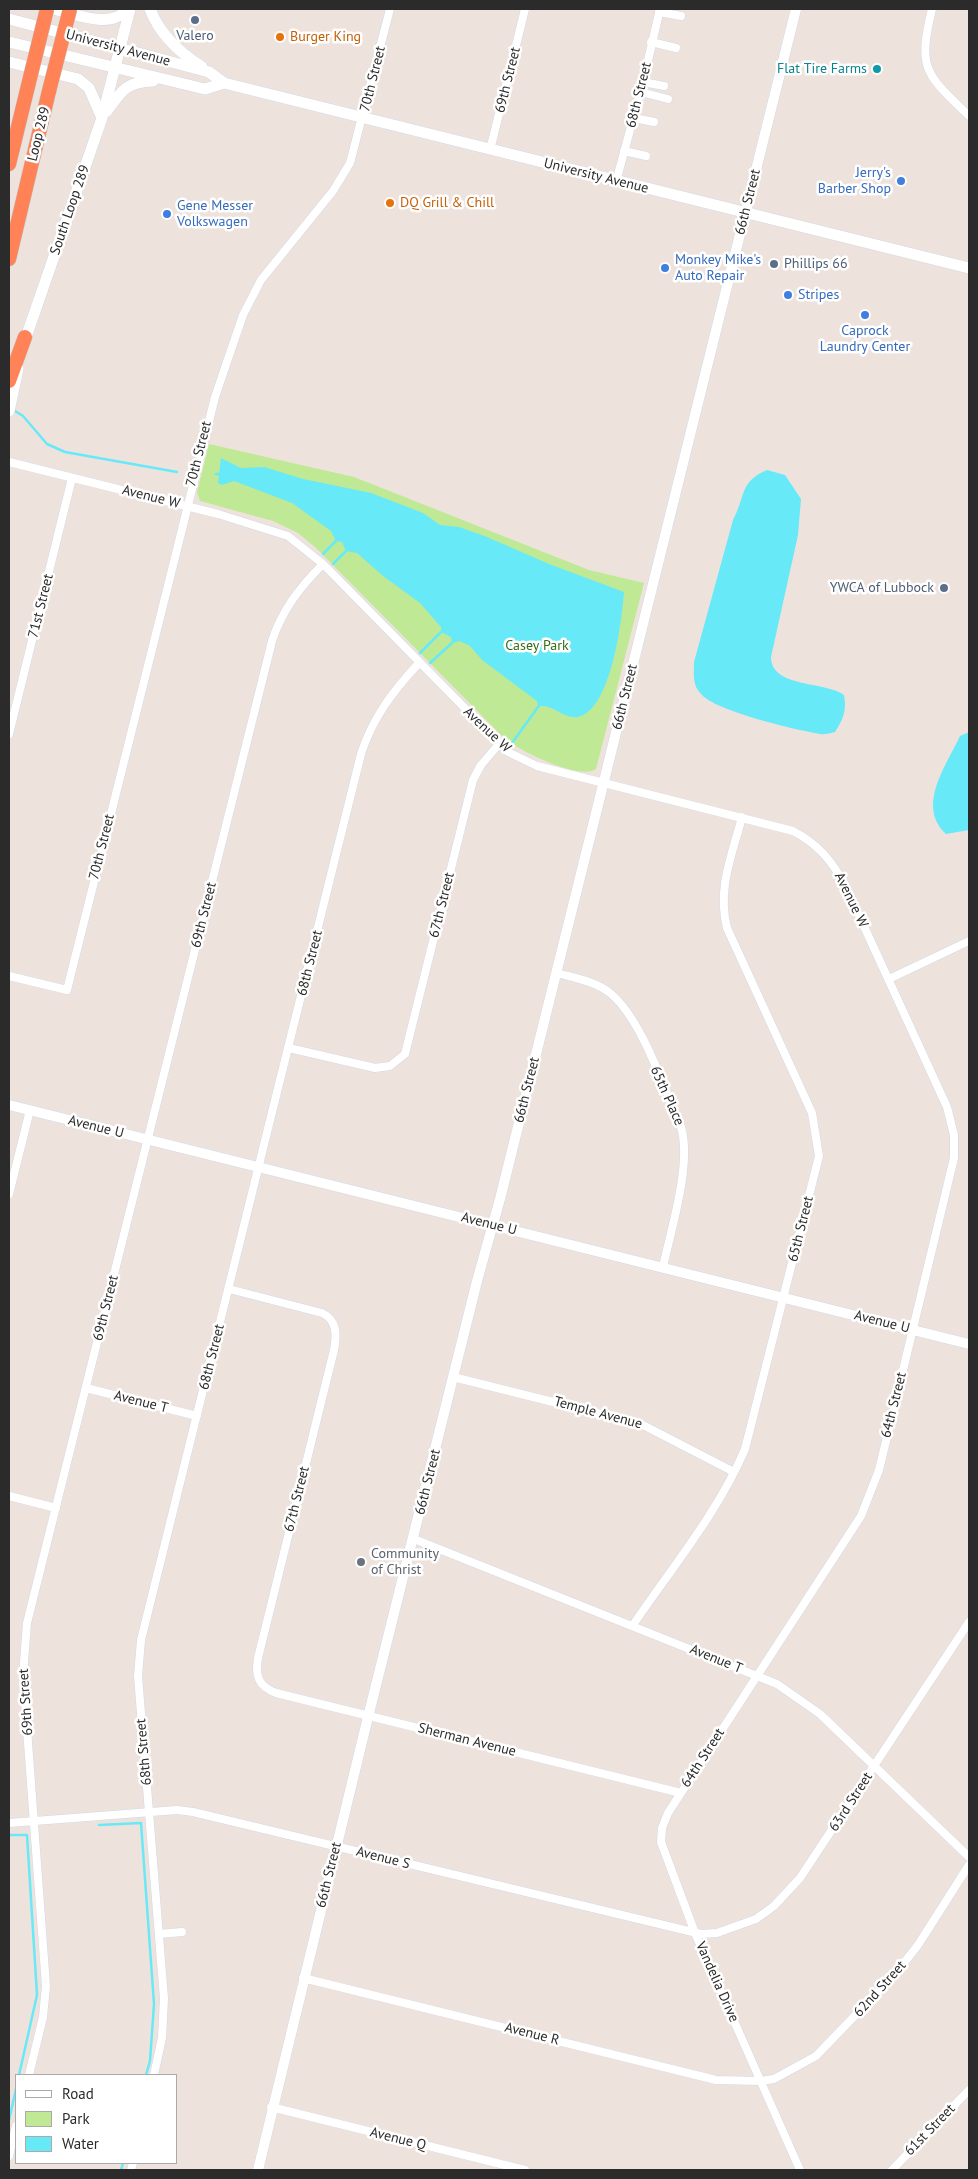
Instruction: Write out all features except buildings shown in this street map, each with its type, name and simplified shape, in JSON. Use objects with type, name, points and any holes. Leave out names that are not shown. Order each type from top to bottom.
[{"type":"highway","name":"Loop 289","points":[[9,164],[47,9]]},
{"type":"highway","name":"Loop 289","points":[[9,259],[70,9]]},
{"type":"highway","points":[[9,382],[25,337]]},
{"type":"main road","points":[[53,9],[106,20],[122,16],[129,9]]},
{"type":"main road","name":"South Loop 289","points":[[9,411],[25,337],[102,118],[116,69],[129,9]]},
{"type":"main road","points":[[150,9],[164,34],[177,48],[209,72]]},
{"type":"main road","name":"University Avenue","points":[[9,19],[209,72],[224,83],[616,182],[969,268]]},
{"type":"main road","name":"University Avenue","points":[[9,42],[204,89],[224,83]]},
{"type":"main road","points":[[9,62],[78,79],[89,88],[102,118],[126,87],[133,83],[163,80]]},
{"type":"street","name":"70th Street","points":[[9,976],[66,990],[213,403],[252,296],[273,263],[343,176],[352,156],[390,9]]},
{"type":"street","name":"69th Street","points":[[490,150],[525,9]]},
{"type":"street","name":"66th Street","points":[[258,2170],[271,2107],[303,1978],[453,1377],[557,973],[796,9]]},
{"type":"street","points":[[932,9],[924,44],[924,57],[935,82],[969,116]]},
{"type":"street","points":[[659,10],[681,16]]},
{"type":"street","name":"68th Street","points":[[616,182],[643,82],[659,10]]},
{"type":"street","points":[[651,42],[676,48]]},
{"type":"street","points":[[643,82],[664,86]]},
{"type":"street","points":[[640,92],[668,99]]},
{"type":"street","points":[[634,118],[654,122]]},
{"type":"street","points":[[624,150],[646,156]]},
{"type":"street","name":"Avenue W","points":[[9,462],[186,506],[272,529],[288,536],[323,564],[499,744],[516,756],[537,766],[742,817],[792,831],[809,839],[833,863],[888,979]]},
{"type":"street","name":"71st Street","points":[[9,734],[72,478]]},
{"type":"street","name":"69th Street","points":[[29,2074],[43,2017],[46,1986],[23,1650],[27,1623],[272,641],[280,619],[296,593],[323,564]]},
{"type":"street","name":"68th Street","points":[[154,2074],[164,2026],[159,1934],[138,1676],[139,1652],[366,739],[388,697],[419,664]]},
{"type":"street","name":"67th Street","points":[[289,1048],[368,1067],[383,1068],[400,1060],[408,1045],[473,780],[481,765],[499,744]]},
{"type":"street","name":"65th Street","points":[[633,1625],[734,1472],[745,1449],[819,1156],[812,1113],[728,928],[723,912],[722,897],[742,817]]},
{"type":"street","points":[[888,979],[969,941]]},
{"type":"street","name":"65th Place","points":[[557,973],[591,982],[609,992],[623,1006],[636,1026],[681,1127],[684,1142],[683,1173],[663,1267]]},
{"type":"street","name":"64th Street","points":[[681,1793],[861,1516],[879,1470],[954,1158],[954,1135],[947,1107],[888,979]]},
{"type":"street","name":"Avenue U","points":[[9,1105],[969,1344]]},
{"type":"street","points":[[9,1194],[30,1110]]},
{"type":"street","name":"67th Street","points":[[229,1289],[327,1315],[332,1320],[336,1331],[334,1350],[258,1658],[258,1680]]},
{"type":"street","name":"Temple Avenue","points":[[453,1377],[641,1424],[734,1472]]},
{"type":"street","name":"Avenue T","points":[[86,1388],[197,1416]]},
{"type":"street","points":[[9,1496],[56,1508]]},
{"type":"street","name":"Avenue T","points":[[414,1539],[633,1625],[757,1676],[797,1696],[820,1714],[969,1857]]},
{"type":"street","name":"63rd Street","points":[[695,1933],[718,1933],[756,1918],[774,1906],[800,1878],[969,1622]]},
{"type":"street","name":"Sherman Avenue","points":[[258,1680],[266,1689],[276,1693],[681,1793]]},
{"type":"street","name":"Vandelia Drive","points":[[681,1793],[668,1813],[662,1828],[661,1842],[695,1933],[800,2170]]},
{"type":"street","name":"Avenue S","points":[[9,1823],[178,1810],[207,1814],[695,1933]]},
{"type":"street","name":"62nd Street","points":[[761,2081],[774,2079],[796,2069],[816,2056],[840,2033],[902,1966],[969,1865]]},
{"type":"street","points":[[159,1934],[182,1932]]},
{"type":"street","name":"Avenue R","points":[[303,1978],[716,2080],[761,2081]]},
{"type":"street","name":"61st Street","points":[[892,2170],[969,2090]]},
{"type":"street","name":"Avenue Q","points":[[271,2107],[525,2170]]},
{"type":"street","points":[[9,2156],[15,2130]]},
{"type":"green space","name":"Casey Park","points":[[209,444],[354,477],[589,570],[644,583],[596,769],[588,772],[564,768],[524,751],[506,740],[316,548],[298,533],[273,521],[200,501],[197,492]]},
{"type":"water","points":[[221,458],[241,468],[264,467],[303,479],[371,493],[423,513],[440,525],[459,527],[487,537],[549,564],[624,592],[621,622],[613,662],[607,682],[599,698],[589,711],[578,717],[568,716],[543,706],[538,707],[537,701],[482,660],[470,646],[460,641],[452,643],[451,637],[441,632],[441,627],[420,603],[383,576],[357,553],[346,551],[342,542],[336,541],[331,531],[292,503],[234,481],[222,485],[218,483]]},
{"type":"water","points":[[767,470],[785,475],[801,499],[798,535],[771,657],[773,667],[789,679],[844,695],[844,715],[835,732],[822,734],[809,732],[738,713],[709,700],[698,691],[695,683],[694,662],[733,520],[747,485]]},
{"type":"water","points":[[969,732],[969,830],[946,834],[937,823],[934,811],[936,786],[960,736]]},
{"type":"waterway","points":[[15,411],[23,416],[47,444],[65,452],[177,472]]},
{"type":"waterway","points":[[323,554],[336,541]]},
{"type":"waterway","points":[[333,564],[346,551]]},
{"type":"waterway","points":[[420,653],[441,632]]},
{"type":"waterway","points":[[430,663],[452,643]]},
{"type":"waterway","points":[[512,743],[538,707]]},
{"type":"waterway","points":[[99,1825],[141,1823],[154,2004],[150,2061],[146,2074]]},
{"type":"waterway","points":[[9,1835],[27,1835],[37,1995],[19,2074]]},
{"type":"waterway","points":[[9,2120],[15,2093]]},
{"type":"waterway","points":[[121,2170],[123,2164]]},
{"type":"place","name":"Valero","points":[[195,20]]},
{"type":"place","name":"Burger King","points":[[280,37]]},
{"type":"place","name":"Flat Tire Farms","points":[[877,69]]},
{"type":"place","name":"Jerry's Barber Shop","points":[[901,181]]},
{"type":"place","name":"DQ Grill & Chill","points":[[390,203]]},
{"type":"place","name":"Gene Messer Volkswagen","points":[[167,214]]},
{"type":"place","name":"Phillips 66","points":[[774,264]]},
{"type":"place","name":"Monkey Mike's Auto Repair","points":[[665,268]]},
{"type":"place","name":"Stripes","points":[[788,295]]},
{"type":"place","name":"Caprock Laundry Center","points":[[865,315]]},
{"type":"place","name":"YWCA of Lubbock","points":[[944,588]]},
{"type":"place","name":"Community of Christ","points":[[361,1562]]}]
